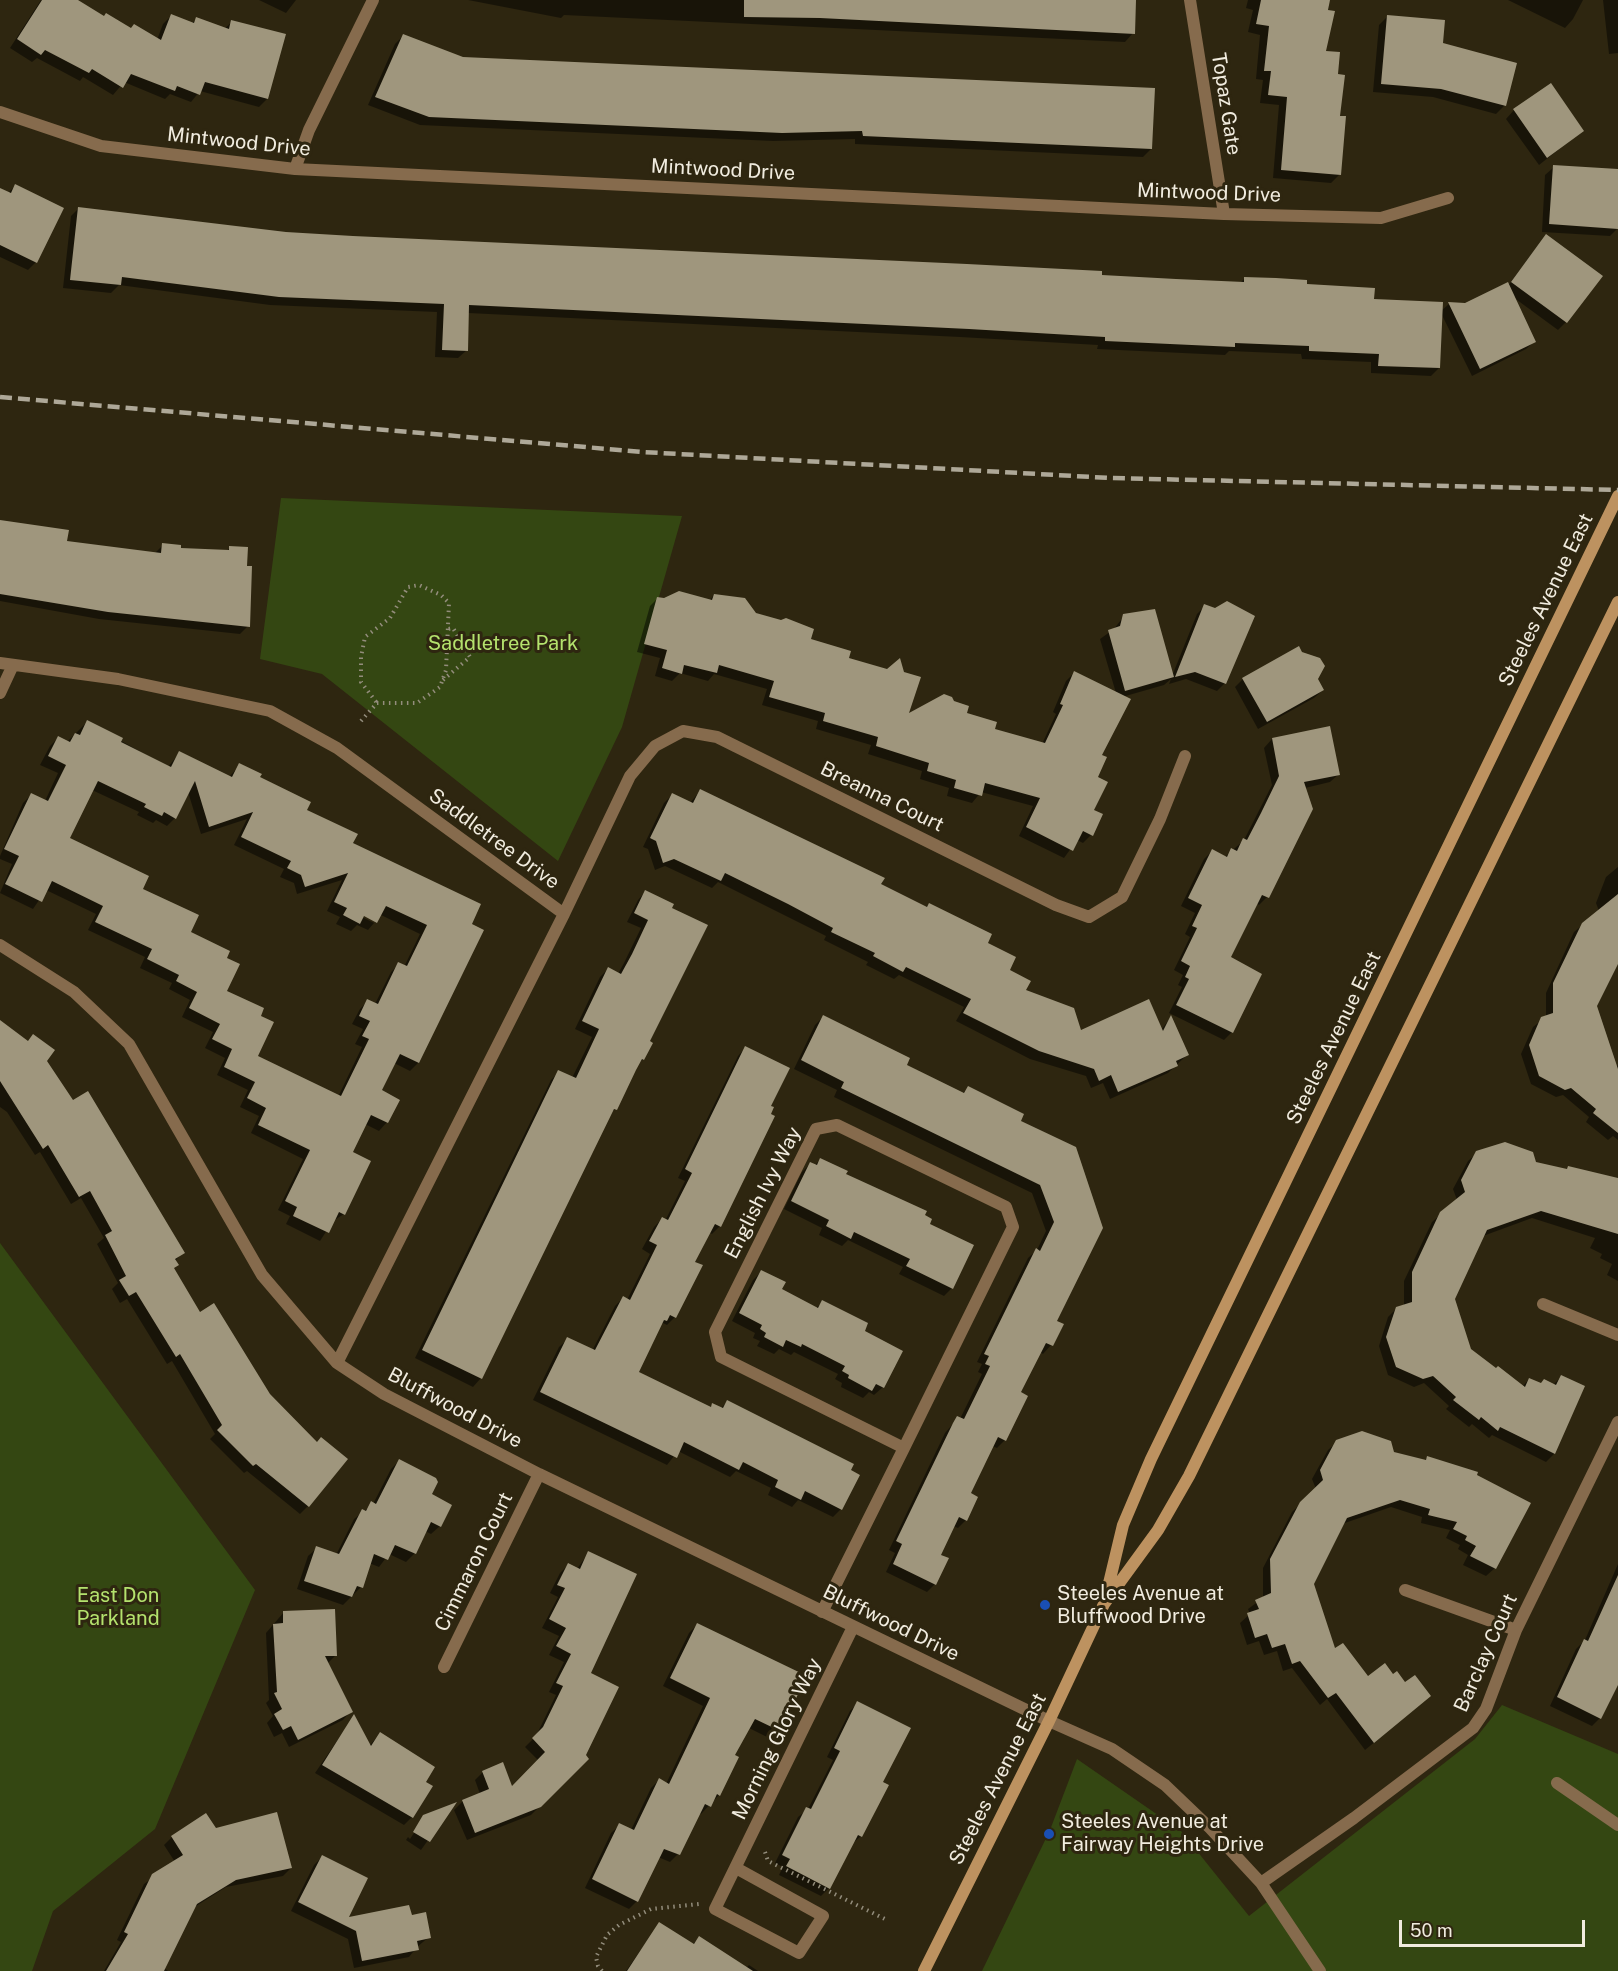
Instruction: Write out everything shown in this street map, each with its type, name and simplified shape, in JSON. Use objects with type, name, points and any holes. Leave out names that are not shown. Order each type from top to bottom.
[{"type":"main road","name":"Steeles Avenue East","points":[[1104,1604],[1123,1525],[1151,1459],[1618,496]]},
{"type":"main road","name":"Steeles Avenue East","points":[[924,1971],[1049,1721],[1104,1604],[1158,1530],[1189,1476],[1618,602]]},
{"type":"street","points":[[294,169],[309,130],[373,0]]},
{"type":"street","name":"Topaz Gate","points":[[1190,0],[1224,214]]},
{"type":"street","name":"Mintwood Drive","points":[[0,112],[101,146],[294,169],[1224,214],[1382,218],[1448,198]]},
{"type":"street","name":"Saddletree Drive","points":[[0,663],[118,679],[270,711],[337,748],[564,914],[337,1363]]},
{"type":"street","points":[[0,693],[13,665]]},
{"type":"street","name":"Breanna Court","points":[[564,914],[630,776],[655,746],[683,731],[717,737],[1056,905],[1089,917],[1122,897],[1160,819],[1185,756]]},
{"type":"street","name":"Bluffwood Drive","points":[[0,945],[74,992],[129,1044],[262,1275],[337,1363],[384,1394],[539,1474],[853,1627],[1112,1749],[1165,1785],[1261,1883],[1320,1971]]},
{"type":"street","name":"English Ivy Way","points":[[822,1612],[904,1448],[1013,1227],[1006,1207],[837,1125],[816,1129],[715,1332],[721,1357],[904,1448]]},
{"type":"street","points":[[1543,1304],[1618,1335]]},
{"type":"street","name":"Barclay Court","points":[[1261,1883],[1354,1818],[1473,1728],[1486,1709],[1516,1630],[1618,1422]]},
{"type":"street","name":"Cimmaron Court","points":[[444,1667],[539,1474]]},
{"type":"street","points":[[1406,1590],[1516,1630]]},
{"type":"street","name":"Morning Glory Way","points":[[736,1868],[823,1916],[800,1953],[715,1909],[853,1627]]},
{"type":"street","points":[[1557,1783],[1618,1825]]},
{"type":"path","points":[[361,721],[377,703],[417,703],[440,687],[446,670],[449,603],[441,595],[419,585],[408,588],[390,618],[365,637],[361,657],[361,682],[377,703]]},
{"type":"path","points":[[442,680],[470,657],[453,628],[448,629]]},
{"type":"path","points":[[766,1846],[765,1855],[768,1861],[887,1920]]},
{"type":"path","points":[[602,1971],[596,1957],[607,1935],[619,1925],[651,1909],[709,1903]]},
{"type":"green space","name":"Saddletree Park","points":[[281,498],[682,516],[622,727],[558,861],[322,674],[260,659]]},
{"type":"green space","name":"East Don Parkland","points":[[0,1243],[255,1590],[155,1829],[53,1911],[32,1971],[0,1971]]},
{"type":"green space","points":[[1502,1705],[1618,1754],[1618,1971],[982,1971],[1050,1830],[1077,1759],[1181,1831],[1249,1916],[1475,1739]]},
{"type":"building","points":[[42,0],[78,0],[104,16],[106,13],[131,28],[134,24],[161,40],[171,14],[194,23],[196,17],[229,29],[231,20],[286,34],[268,99],[205,82],[200,95],[177,86],[175,91],[131,74],[123,88],[92,69],[89,73],[45,50],[41,55],[17,39]]},
{"type":"building","points":[[744,0],[1136,0],[1135,34],[820,18],[744,17]]},
{"type":"building","points":[[1261,0],[1330,0],[1328,10],[1335,11],[1326,51],[1340,52],[1338,74],[1345,75],[1340,116],[1346,116],[1341,175],[1281,170],[1287,97],[1268,95],[1271,71],[1264,71],[1269,26],[1256,24]]},
{"type":"building","points":[[1387,15],[1445,20],[1443,43],[1517,63],[1506,106],[1441,89],[1381,84]]},
{"type":"building","points":[[403,34],[463,57],[1155,88],[1152,149],[863,136],[862,131],[782,133],[429,117],[375,97]]},
{"type":"building","points":[[1551,83],[1584,131],[1547,158],[1513,109]]},
{"type":"building","points":[[1553,165],[1618,169],[1618,229],[1549,224]]},
{"type":"building","points":[[15,184],[64,208],[37,263],[0,245],[0,188],[11,193]]},
{"type":"building","points":[[78,207],[286,232],[1102,271],[1102,275],[1176,279],[1244,282],[1244,277],[1276,278],[1307,280],[1307,284],[1375,288],[1374,299],[1443,302],[1440,368],[1378,366],[1379,354],[1309,351],[1309,346],[1235,343],[1235,347],[1105,341],[1105,337],[969,329],[469,305],[468,351],[442,350],[444,304],[279,297],[122,277],[121,285],[70,280]]},
{"type":"building","points":[[1546,234],[1603,276],[1567,323],[1511,282]]},
{"type":"building","points":[[1508,282],[1536,342],[1480,369],[1448,302],[1465,303]]},
{"type":"building","points":[[0,520],[69,530],[67,541],[161,553],[162,543],[181,545],[181,548],[229,550],[229,546],[248,547],[247,566],[252,566],[250,627],[108,612],[0,594]]},
{"type":"building","points":[[679,591],[712,600],[714,594],[745,598],[756,613],[781,620],[786,618],[814,629],[811,639],[851,651],[849,658],[887,669],[900,658],[904,672],[921,677],[909,713],[944,694],[952,697],[954,701],[969,706],[967,713],[997,722],[995,729],[1045,743],[1063,705],[1060,704],[1074,671],[1131,699],[1102,755],[1107,757],[1098,777],[1108,782],[1094,810],[1103,814],[1093,836],[1083,831],[1073,851],[1026,827],[1040,798],[985,783],[982,796],[954,788],[956,780],[927,771],[929,763],[876,746],[878,737],[823,721],[825,713],[769,697],[774,681],[719,665],[717,673],[684,665],[682,674],[662,668],[667,650],[644,644],[657,597],[664,598]]},
{"type":"building","points":[[1227,601],[1255,616],[1226,684],[1195,672],[1175,677],[1204,604],[1215,608]]},
{"type":"building","points":[[1155,609],[1174,677],[1125,691],[1108,630],[1120,626],[1123,614]]},
{"type":"building","points":[[1299,646],[1302,652],[1320,658],[1325,666],[1318,679],[1324,690],[1267,722],[1242,678]]},
{"type":"building","points":[[87,720],[123,738],[121,742],[171,767],[179,751],[232,777],[239,763],[262,774],[260,777],[311,802],[307,810],[358,834],[353,843],[481,904],[472,924],[484,930],[419,1063],[400,1054],[382,1090],[400,1100],[388,1123],[371,1115],[353,1152],[371,1161],[345,1215],[339,1212],[329,1233],[293,1216],[297,1207],[285,1201],[310,1150],[258,1125],[266,1108],[247,1098],[255,1082],[224,1067],[232,1049],[212,1039],[220,1024],[189,1008],[197,992],[176,981],[179,975],[147,959],[152,949],[95,922],[103,906],[52,881],[42,902],[5,884],[19,856],[4,849],[31,793],[48,801],[66,765],[48,756],[58,736],[70,742],[75,733],[80,735]],"holes":[[[98,781],[146,804],[144,807],[162,816],[164,812],[176,819],[195,781],[209,827],[253,812],[241,837],[291,861],[287,868],[301,875],[305,887],[348,873],[334,902],[347,908],[343,915],[360,924],[364,916],[377,923],[386,906],[427,925],[407,966],[398,962],[378,1004],[367,999],[359,1016],[370,1021],[362,1036],[369,1039],[341,1096],[258,1056],[274,1022],[261,1016],[264,1008],[227,991],[240,964],[227,958],[230,951],[191,932],[199,915],[143,889],[149,876],[70,838]]]},
{"type":"building","points":[[1330,726],[1340,775],[1304,782],[1313,809],[1269,898],[1262,895],[1231,957],[1262,974],[1233,1033],[1176,1005],[1189,979],[1185,977],[1190,966],[1181,961],[1197,928],[1192,926],[1202,905],[1188,898],[1212,849],[1227,857],[1231,848],[1237,851],[1243,838],[1247,840],[1279,776],[1272,738]]},
{"type":"building","points":[[700,789],[885,878],[881,884],[927,907],[929,903],[992,934],[988,943],[1016,957],[1010,970],[1031,981],[1026,990],[1074,1008],[1081,1030],[1149,999],[1163,1031],[1171,1015],[1189,1055],[1176,1061],[1178,1066],[1118,1092],[1111,1075],[1099,1081],[1094,1069],[1039,1051],[963,1013],[971,999],[906,967],[903,972],[873,956],[875,953],[831,932],[833,928],[788,904],[725,873],[721,881],[674,859],[663,863],[656,841],[650,838],[672,793],[693,803]]},
{"type":"building","points":[[645,890],[674,904],[672,908],[708,925],[650,1041],[653,1043],[636,1070],[617,1110],[614,1109],[482,1379],[422,1350],[558,1070],[576,1078],[599,1029],[582,1021],[608,967],[621,974],[632,954],[648,920],[634,913]]},
{"type":"building","points":[[1618,894],[1618,964],[1597,1006],[1618,1069],[1618,1133],[1593,1113],[1596,1109],[1571,1088],[1565,1090],[1539,1076],[1529,1045],[1541,1017],[1553,1013],[1553,983],[1582,923]]},
{"type":"building","points":[[823,1015],[910,1058],[907,1065],[964,1093],[968,1086],[1024,1114],[1021,1121],[1076,1147],[1103,1228],[1057,1321],[1064,1324],[1053,1346],[1046,1343],[1021,1392],[1028,1396],[1006,1441],[998,1437],[971,1493],[978,1497],[967,1521],[959,1517],[941,1555],[949,1558],[936,1585],[893,1564],[902,1544],[896,1541],[953,1423],[957,1416],[964,1419],[990,1366],[985,1364],[989,1356],[984,1354],[1036,1248],[1040,1251],[1054,1222],[1040,1185],[841,1088],[844,1082],[801,1060]]},
{"type":"building","points":[[0,1020],[28,1041],[33,1034],[55,1050],[47,1061],[73,1100],[88,1091],[185,1253],[175,1259],[179,1265],[174,1268],[200,1312],[214,1303],[270,1394],[317,1442],[321,1437],[348,1459],[309,1507],[256,1464],[253,1466],[217,1430],[222,1425],[180,1354],[176,1357],[136,1292],[129,1296],[119,1280],[126,1276],[105,1235],[112,1231],[90,1191],[79,1197],[48,1145],[43,1149],[0,1081]]},
{"type":"building","points":[[745,1046],[790,1068],[771,1106],[774,1107],[771,1114],[775,1116],[721,1227],[715,1224],[695,1262],[703,1265],[676,1318],[670,1315],[667,1321],[664,1320],[639,1372],[711,1407],[712,1403],[723,1408],[727,1400],[854,1464],[851,1470],[860,1475],[842,1510],[805,1491],[801,1500],[775,1487],[778,1480],[743,1462],[739,1470],[684,1442],[677,1458],[540,1392],[567,1337],[595,1350],[623,1296],[630,1300],[657,1245],[649,1241],[662,1217],[668,1220],[692,1173],[685,1169]]},
{"type":"building","points":[[1505,1142],[1533,1152],[1536,1162],[1567,1169],[1568,1166],[1618,1178],[1618,1234],[1541,1211],[1487,1230],[1455,1299],[1471,1349],[1496,1368],[1498,1366],[1525,1387],[1529,1378],[1541,1383],[1544,1379],[1556,1385],[1561,1375],[1585,1386],[1555,1454],[1500,1427],[1498,1431],[1481,1417],[1479,1420],[1453,1400],[1456,1397],[1433,1376],[1423,1379],[1396,1367],[1386,1337],[1396,1307],[1412,1302],[1412,1272],[1440,1212],[1465,1192],[1461,1180],[1476,1151]]},
{"type":"building","points":[[820,1158],[848,1171],[846,1174],[927,1211],[925,1215],[932,1219],[930,1224],[974,1245],[953,1289],[906,1266],[910,1259],[854,1232],[851,1239],[826,1226],[829,1220],[791,1201],[810,1162],[817,1165]]},
{"type":"building","points":[[761,1270],[786,1282],[782,1289],[818,1308],[822,1300],[868,1323],[865,1331],[903,1351],[884,1388],[876,1384],[872,1391],[848,1378],[849,1375],[842,1371],[845,1366],[802,1344],[801,1347],[786,1340],[783,1347],[764,1337],[766,1333],[760,1329],[762,1325],[739,1313]]},
{"type":"building","points":[[1362,1431],[1391,1441],[1394,1452],[1426,1460],[1427,1456],[1478,1472],[1477,1475],[1531,1503],[1496,1569],[1470,1556],[1476,1546],[1465,1540],[1467,1536],[1453,1529],[1457,1522],[1428,1515],[1430,1509],[1400,1500],[1347,1518],[1314,1584],[1335,1648],[1343,1643],[1368,1676],[1385,1663],[1393,1674],[1397,1671],[1405,1682],[1415,1675],[1431,1696],[1374,1743],[1336,1693],[1328,1698],[1300,1661],[1292,1664],[1285,1644],[1272,1648],[1267,1634],[1255,1638],[1247,1613],[1259,1609],[1255,1600],[1271,1593],[1270,1559],[1300,1502],[1323,1480],[1320,1470],[1336,1440]]},
{"type":"building","points":[[399,1459],[436,1478],[438,1482],[432,1494],[452,1505],[441,1527],[431,1522],[416,1554],[395,1545],[388,1560],[374,1554],[363,1588],[357,1586],[352,1597],[304,1581],[316,1546],[339,1554],[362,1509],[366,1511],[371,1501],[376,1504]]},
{"type":"building","points":[[588,1551],[637,1574],[591,1673],[619,1687],[586,1755],[589,1759],[541,1807],[475,1833],[462,1800],[489,1789],[482,1771],[503,1762],[512,1786],[545,1752],[532,1738],[543,1727],[563,1686],[556,1683],[571,1654],[556,1646],[566,1628],[549,1619],[565,1588],[557,1585],[568,1563],[580,1569]]},
{"type":"building","points":[[1618,1575],[1618,1685],[1601,1719],[1557,1697],[1584,1639],[1588,1641]]},
{"type":"building","points":[[335,1609],[337,1656],[325,1656],[353,1712],[298,1740],[291,1726],[283,1730],[274,1714],[282,1709],[274,1693],[277,1692],[273,1624],[283,1623],[283,1611]]},
{"type":"building","points":[[697,1623],[807,1676],[780,1731],[755,1719],[735,1755],[739,1757],[720,1796],[717,1794],[711,1807],[705,1804],[680,1855],[664,1849],[638,1902],[592,1879],[619,1823],[634,1830],[659,1778],[669,1784],[710,1698],[670,1678]]},
{"type":"building","points":[[857,1701],[911,1728],[883,1782],[889,1785],[862,1837],[858,1835],[830,1889],[786,1866],[790,1859],[782,1855],[806,1807],[811,1809],[840,1751],[834,1748]]},
{"type":"building","points":[[354,1714],[371,1746],[380,1732],[435,1767],[426,1782],[433,1786],[413,1818],[322,1765]]},
{"type":"building","points":[[457,1802],[430,1842],[413,1832],[423,1815]]},
{"type":"building","points":[[277,1812],[292,1868],[236,1880],[197,1904],[164,1971],[106,1971],[128,1934],[124,1932],[152,1874],[183,1855],[171,1836],[206,1813],[216,1828]]},
{"type":"building","points":[[322,1855],[368,1878],[349,1917],[409,1905],[412,1915],[426,1912],[431,1938],[417,1941],[419,1950],[362,1961],[356,1931],[298,1902]]},
{"type":"building","points":[[659,1922],[694,1944],[699,1936],[753,1971],[627,1971]]},
{"type":"railway","points":[[0,397],[643,452],[1110,478],[1618,490]]},
{"type":"place","name":"Steeles Avenue at Bluffwood Drive","points":[[1045,1605]]},
{"type":"place","name":"Steeles Avenue at Fairway Heights Drive","points":[[1049,1834]]}]
